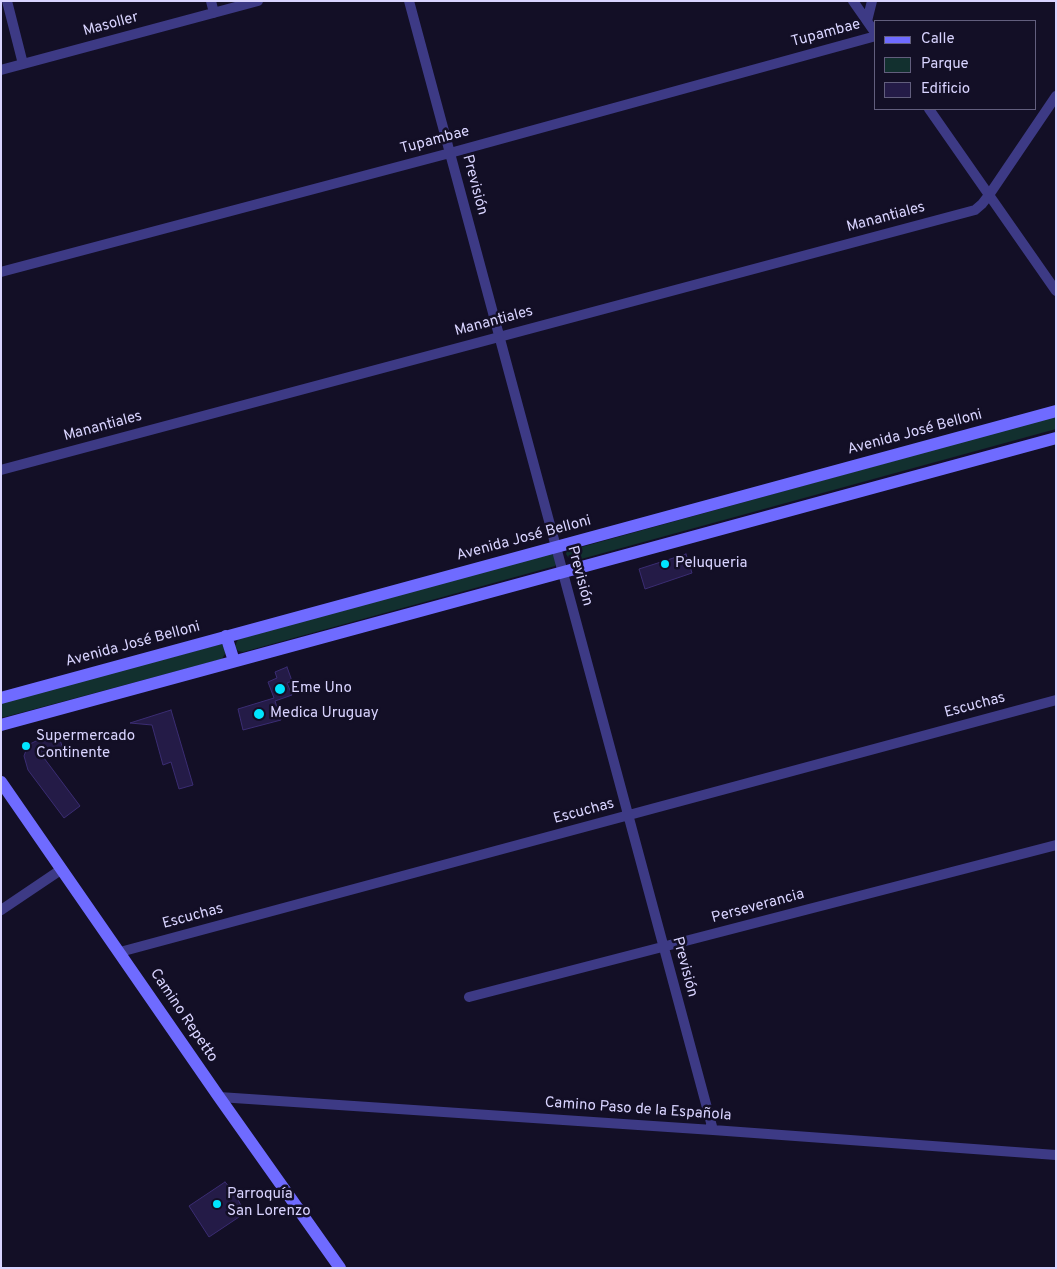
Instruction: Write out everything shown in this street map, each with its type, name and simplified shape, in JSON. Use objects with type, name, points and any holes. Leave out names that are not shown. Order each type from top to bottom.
[{"type":"main road","name":"Avenida José Belloni","points":[[1,698],[1056,411]]},
{"type":"main road","points":[[1,724],[1056,438]]},
{"type":"main road","points":[[226,636],[234,660]]},
{"type":"main road","name":"Camino Repetto","points":[[1,782],[340,1268]]},
{"type":"street","points":[[7,1],[23,64]]},
{"type":"street","points":[[210,1],[214,13]]},
{"type":"street","name":"Masoller","points":[[1,70],[258,1]]},
{"type":"street","name":"Previsión","points":[[409,1],[713,1130]]},
{"type":"street","points":[[853,1],[874,32]]},
{"type":"street","points":[[867,21],[872,1]]},
{"type":"street","name":"Tupambae","points":[[1,272],[450,152],[874,36]]},
{"type":"street","name":"Manantiales","points":[[1,470],[975,210],[989,195],[1056,96]]},
{"type":"street","points":[[930,110],[1056,291]]},
{"type":"street","name":"Escuchas","points":[[120,952],[1056,700]]},
{"type":"street","name":"Perseverancia","points":[[469,998],[1056,845]]},
{"type":"street","points":[[1,910],[62,869]]},
{"type":"street","name":"Camino Paso de la Española","points":[[219,1097],[1056,1155]]},
{"type":"green space","points":[[1056,416],[1056,429],[574,561],[570,560],[566,554],[567,551]]},
{"type":"green space","points":[[554,553],[557,563],[555,566],[243,652],[238,651],[235,646],[238,639]]},
{"type":"green space","points":[[222,644],[226,652],[222,659],[1,718],[1,702]]},
{"type":"building","points":[[686,554],[692,573],[645,589],[639,569]]},
{"type":"building","name":"Medica Uruguay","points":[[287,667],[292,681],[287,683],[292,695],[275,701],[281,720],[243,730],[238,709],[274,698],[268,682],[277,678],[275,672]]},
{"type":"building","points":[[171,710],[193,785],[179,789],[171,762],[163,765],[152,725],[130,723]]},
{"type":"building","points":[[58,734],[64,752],[44,758],[80,806],[64,818],[28,770],[24,756],[28,745],[40,739]]},
{"type":"building","name":"Parroquía San Lorenzo","points":[[225,1182],[234,1192],[245,1213],[209,1237],[189,1206]]},
{"type":"place","name":"Peluqueria","points":[[665,564]]},
{"type":"place","name":"Eme Uno","points":[[280,689]]},
{"type":"place","name":"Medica Uruguay","points":[[259,714]]},
{"type":"place","name":"Supermercado Continente","points":[[26,746]]},
{"type":"place","name":"Parroquía San Lorenzo","points":[[217,1204]]}]
